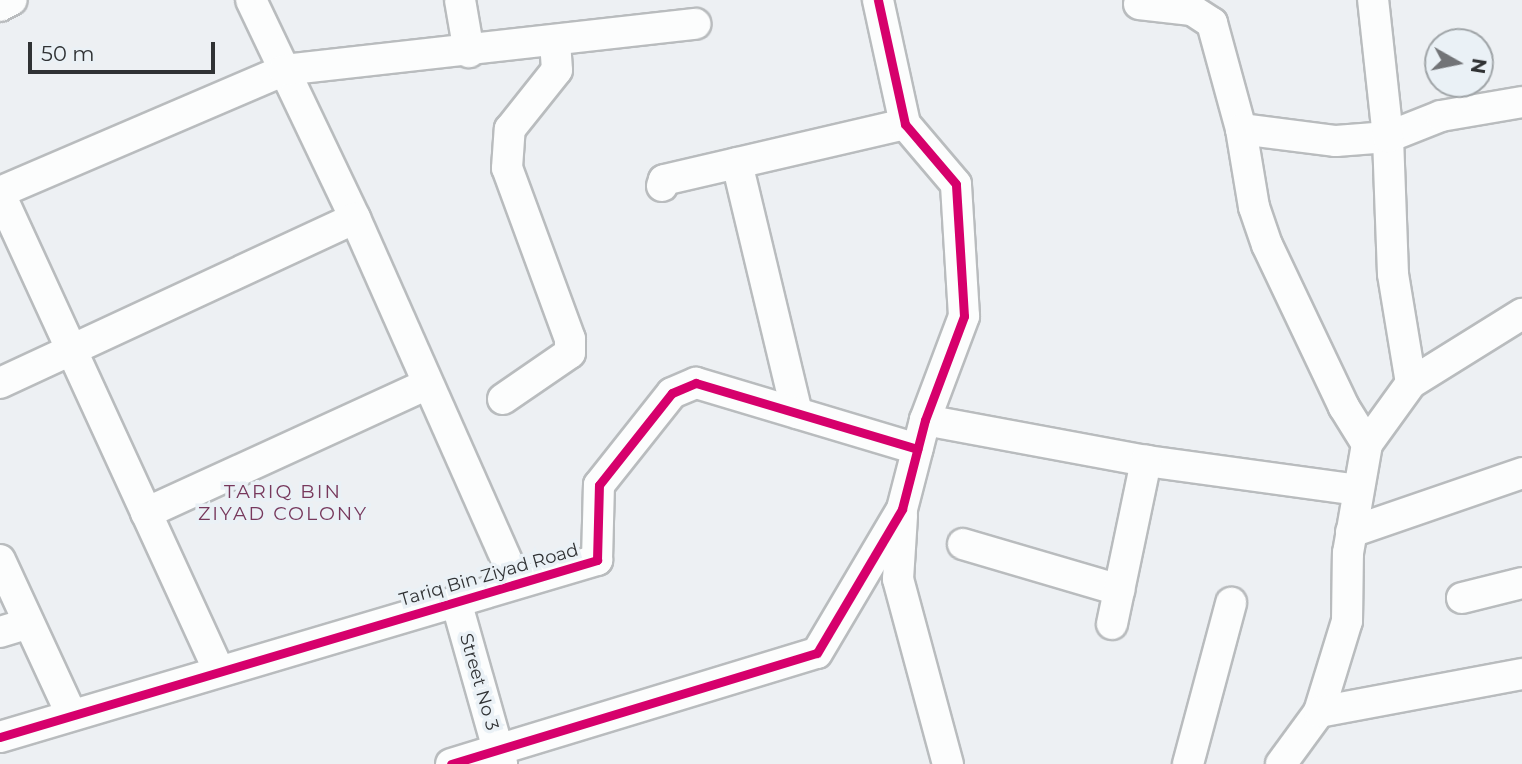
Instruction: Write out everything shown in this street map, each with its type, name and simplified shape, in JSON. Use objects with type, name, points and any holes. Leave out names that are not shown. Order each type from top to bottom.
[{"type":"street","points":[[0,6],[12,0]]},
{"type":"street","points":[[251,0],[355,218],[517,583]]},
{"type":"street","points":[[460,0],[469,52]]},
{"type":"street","points":[[878,0],[905,124],[956,184],[964,316],[925,420],[902,509],[898,579],[948,764]]},
{"type":"street","points":[[1373,0],[1388,138],[1393,274],[1411,383]]},
{"type":"street","points":[[1139,4],[1192,10],[1212,23],[1241,129],[1254,207],[1267,245],[1344,407],[1367,443]]},
{"type":"street","points":[[219,670],[0,193],[284,70],[469,52],[695,24]]},
{"type":"street","points":[[503,399],[570,353],[570,339],[507,168],[510,130],[557,71],[555,41]]},
{"type":"street","points":[[1241,129],[1336,141],[1388,138],[1441,116],[1522,102]]},
{"type":"street","points":[[662,186],[664,180],[905,124]]},
{"type":"street","points":[[737,163],[797,413]]},
{"type":"street","points":[[0,383],[355,218]]},
{"type":"street","points":[[1281,764],[1319,712],[1347,621],[1351,532],[1367,443],[1411,383],[1522,314]]},
{"type":"street","name":"Tariq Bin Ziyad Road","points":[[0,737],[597,560],[599,485],[672,393],[696,383],[918,449]]},
{"type":"street","points":[[146,513],[428,384]]},
{"type":"street","points":[[925,420],[1146,461],[1357,490]]},
{"type":"street","points":[[1112,624],[1146,461]]},
{"type":"street","points":[[1351,532],[1522,473]]},
{"type":"street","points":[[451,764],[500,757],[817,653],[902,509]]},
{"type":"street","points":[[963,544],[1119,590]]},
{"type":"street","points":[[0,560],[71,714]]},
{"type":"street","points":[[1462,598],[1522,583]]},
{"type":"street","name":"Street No 3","points":[[456,601],[500,757]]},
{"type":"street","points":[[1188,764],[1231,603]]},
{"type":"street","points":[[0,632],[29,623]]},
{"type":"street","points":[[1319,712],[1522,674]]},
{"type":"cycle path","points":[[451,764],[817,653],[902,509],[925,420],[964,316],[956,184],[905,124],[878,0]]},
{"type":"cycle path","points":[[0,737],[597,560],[599,485],[672,393],[696,383],[917,449]]},
{"type":"district","name":"TARIQ BIN ZIYAD COLONY","points":[[283,503]]}]
